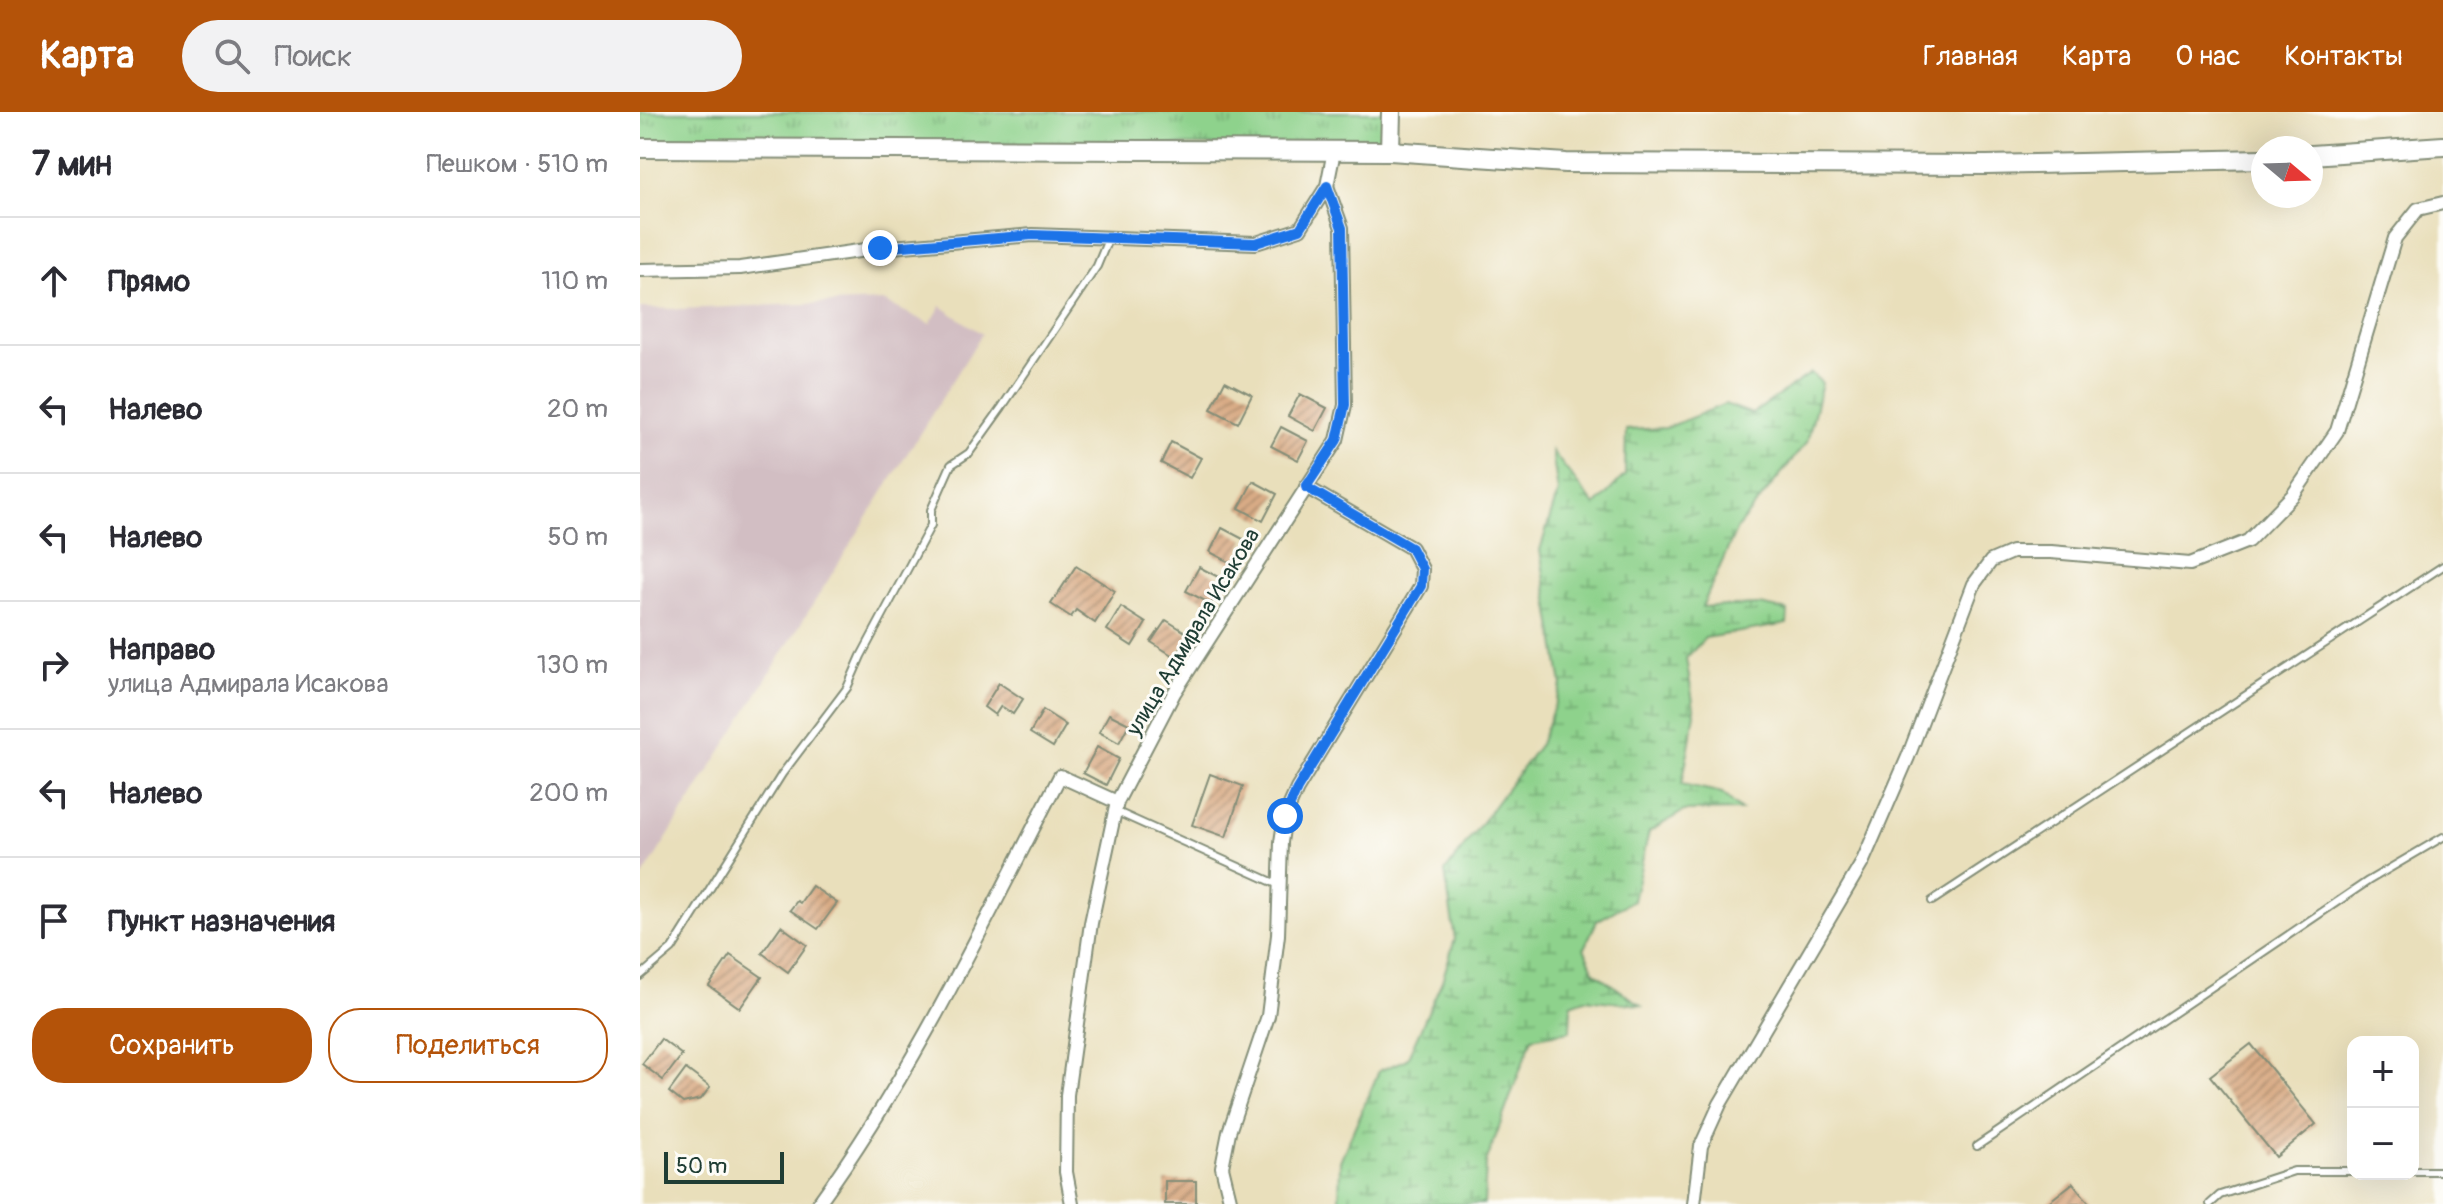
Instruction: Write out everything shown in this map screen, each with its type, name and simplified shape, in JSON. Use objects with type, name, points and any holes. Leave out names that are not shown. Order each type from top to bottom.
[{"type":"main road","points":[[1390,151],[1391,112]]},
{"type":"main road","points":[[2323,154],[2443,146]]},
{"type":"main road","points":[[640,148],[1390,151],[1566,163],[1987,165],[2251,159]]},
{"type":"street","points":[[640,270],[740,268],[880,248],[1033,235],[1256,243],[1300,229],[1327,186],[1334,151]]},
{"type":"street","name":"улица Адмирала Исакова","points":[[1072,1204],[1066,1172],[1067,1095],[1091,923],[1116,806],[1174,693],[1337,440],[1345,405],[1342,228],[1327,186]]},
{"type":"street","points":[[1694,1204],[1701,1146],[1720,1104],[1862,863],[1908,757],[1974,584],[1991,561],[2012,552],[2051,552],[2190,564],[2248,541],[2293,495],[2337,431],[2395,238],[2418,209],[2443,203]]},
{"type":"street","points":[[1231,1204],[1222,1167],[1229,1132],[1268,1016],[1278,935],[1285,816],[1297,789],[1421,586],[1422,569],[1411,548],[1306,487]]},
{"type":"street","points":[[818,1204],[848,1163],[903,1073],[1060,776],[1116,806]]},
{"type":"lane","points":[[640,976],[672,949],[782,774],[847,688],[931,525],[931,510],[951,465],[969,453],[1002,407],[1097,266],[1109,237]]},
{"type":"lane","points":[[1932,901],[2443,566]]},
{"type":"lane","points":[[1116,806],[1279,885]]},
{"type":"lane","points":[[1977,1146],[2368,881],[2443,837]]},
{"type":"lane","points":[[2210,1204],[2220,1195],[2294,1171],[2347,1171]]},
{"type":"lane","points":[[2419,1171],[2443,1171]]},
{"type":"shaded area","points":[[883,301],[930,324],[941,306],[982,334],[640,881],[640,308]]},
{"type":"green space","points":[[640,112],[1387,112],[1386,146],[640,143]]},
{"type":"green space","points":[[1811,373],[1822,383],[1807,442],[1737,528],[1702,607],[1760,605],[1788,611],[1787,624],[1705,638],[1686,658],[1695,714],[1682,784],[1722,793],[1741,810],[1684,811],[1649,832],[1633,900],[1597,921],[1584,948],[1594,972],[1641,1005],[1585,999],[1571,1004],[1570,1031],[1532,1038],[1486,1163],[1484,1204],[1339,1204],[1340,1161],[1379,1071],[1407,1059],[1442,981],[1455,939],[1445,872],[1540,744],[1562,685],[1540,550],[1558,492],[1552,451],[1595,506],[1625,475],[1626,430],[1666,428],[1725,404],[1752,414]]},
{"type":"building","points":[[1225,381],[1252,395],[1238,423],[1211,409]]},
{"type":"building","points":[[1300,394],[1327,408],[1315,431],[1288,416]]},
{"type":"building","points":[[1281,427],[1308,441],[1298,460],[1271,446]]},
{"type":"building","points":[[1171,442],[1201,458],[1190,478],[1161,463]]},
{"type":"building","points":[[1253,481],[1277,494],[1263,521],[1239,508]]},
{"type":"building","points":[[1222,528],[1245,540],[1233,564],[1210,552]]},
{"type":"building","points":[[1076,566],[1115,591],[1095,623],[1076,610],[1071,617],[1051,604]]},
{"type":"building","points":[[1199,567],[1224,580],[1211,604],[1186,591]]},
{"type":"building","points":[[1121,607],[1146,623],[1132,646],[1107,630]]},
{"type":"building","points":[[1166,620],[1190,635],[1175,657],[1151,642]]},
{"type":"building","points":[[999,683],[1023,699],[1013,714],[1001,706],[995,715],[984,707]]},
{"type":"building","points":[[1043,710],[1066,725],[1053,747],[1030,733]]},
{"type":"building","points":[[1109,714],[1129,724],[1119,743],[1099,732]]},
{"type":"building","points":[[1097,747],[1119,759],[1106,785],[1083,773]]},
{"type":"building","points":[[1210,774],[1243,786],[1226,837],[1192,825]]},
{"type":"building","points":[[812,886],[837,903],[818,929],[790,910],[797,901],[800,903]]},
{"type":"building","points":[[781,926],[807,945],[788,972],[762,953]]},
{"type":"building","points":[[730,955],[762,977],[740,1008],[709,986]]},
{"type":"building","points":[[661,1039],[682,1055],[663,1080],[642,1064]]},
{"type":"building","points":[[2251,1044],[2316,1124],[2276,1157],[2210,1076]]},
{"type":"building","points":[[686,1069],[710,1087],[701,1099],[683,1103],[669,1092]]},
{"type":"building","points":[[1165,1181],[1196,1181],[1196,1204],[1165,1204]]},
{"type":"building","points":[[2073,1183],[2090,1204],[2046,1204]]},
{"type":"route","points":[[880,248],[1033,235],[1256,243],[1300,229],[1327,186],[1342,228],[1345,405],[1337,440],[1306,487],[1411,548],[1422,569],[1421,586],[1297,789],[1285,816]]}]
